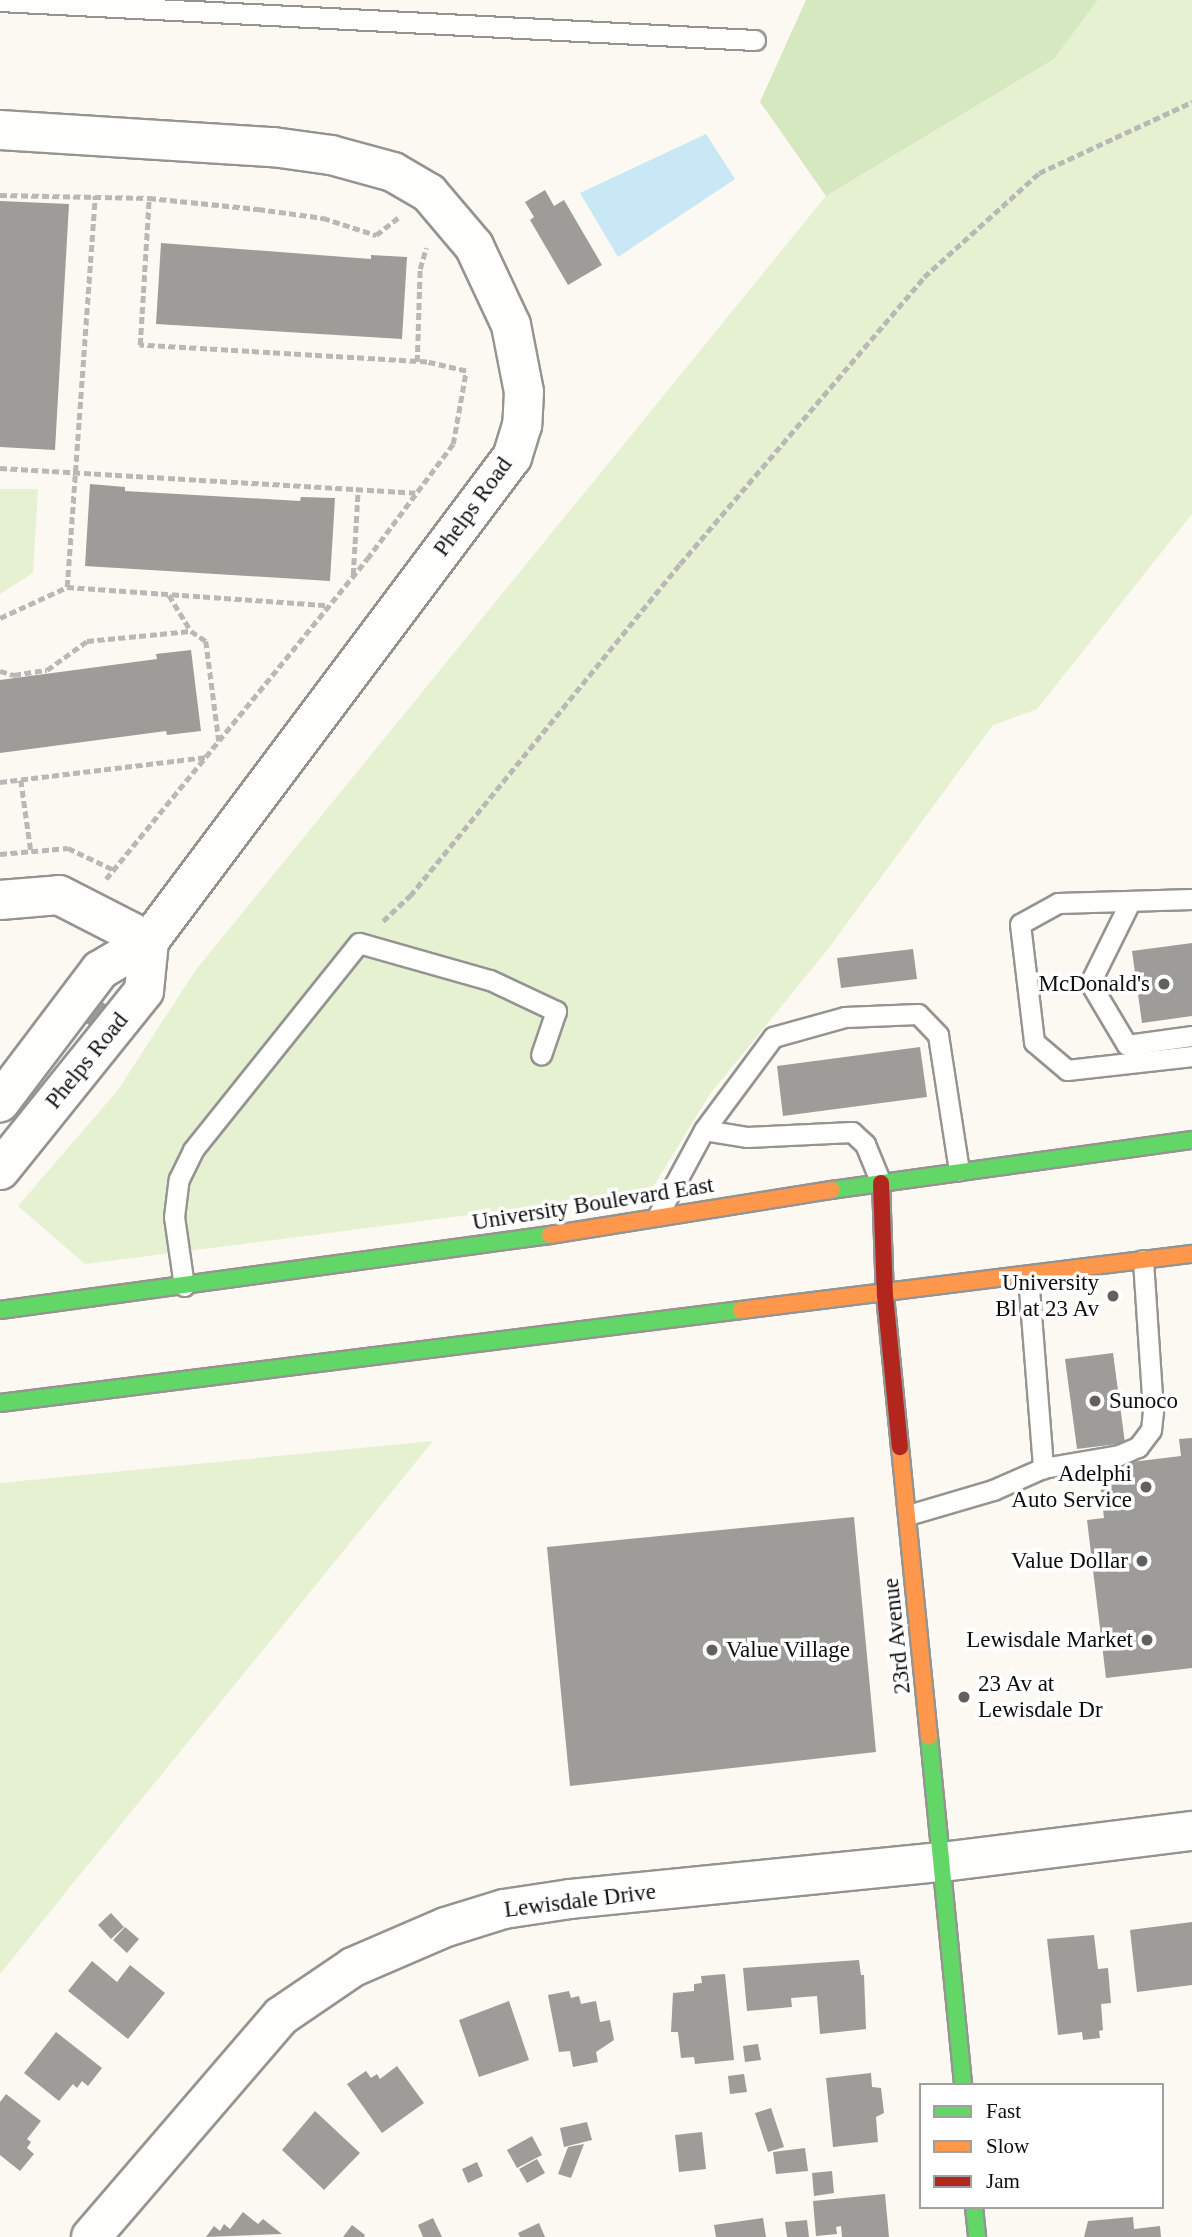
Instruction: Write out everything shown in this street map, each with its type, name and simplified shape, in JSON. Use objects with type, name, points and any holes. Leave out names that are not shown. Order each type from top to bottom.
[{"type":"main road","name":"University Boulevard East","points":[[0,1310],[410,1257],[658,1215],[959,1170],[1192,1140]]},
{"type":"main road","name":"23rd Avenue","points":[[881,1183],[885,1296],[963,2083]]},
{"type":"main road","points":[[0,1403],[885,1296],[1192,1254]]},
{"type":"main road","points":[[974,2209],[977,2237]]},
{"type":"street","name":"Phelps Road","points":[[0,130],[273,147],[331,155],[393,172],[429,193],[474,246],[502,299],[520,359],[522,425],[512,457],[149,941],[100,970],[0,1102]]},
{"type":"street","points":[[0,900],[59,894],[149,941]]},
{"type":"street","name":"Phelps Road","points":[[0,1170],[144,990],[149,941]]},
{"type":"street","name":"Lewisdale Drive","points":[[91,2237],[281,2016],[353,1967],[396,1946],[505,1909],[570,1899],[942,1862],[1192,1831]]},
{"type":"lane","points":[[0,1],[755,40]]},
{"type":"lane","points":[[1192,899],[1129,904],[1058,903],[1020,924],[1034,1042],[1067,1070],[1192,1056]]},
{"type":"lane","points":[[1129,904],[1090,983],[1127,1045],[1192,1036]]},
{"type":"lane","points":[[184,1286],[174,1217],[179,1179],[193,1150],[359,943],[490,980],[556,1011],[541,1055]]},
{"type":"lane","points":[[658,1215],[704,1130],[773,1037],[845,1017],[918,1014],[938,1035],[959,1170]]},
{"type":"lane","points":[[704,1130],[747,1137],[852,1132],[865,1144],[881,1183]]},
{"type":"lane","points":[[908,1516],[993,1490],[1043,1468],[1119,1455],[1138,1447],[1151,1430],[1143,1260]]},
{"type":"lane","points":[[1028,1276],[1043,1468]]},
{"type":"path","points":[[359,943],[410,896],[680,564],[924,277],[1039,173],[1192,103]]},
{"type":"path","points":[[0,195],[149,198],[323,218],[376,235],[397,217],[408,222]]},
{"type":"path","points":[[67,587],[95,196]]},
{"type":"path","points":[[98,891],[112,869],[209,757],[453,444],[466,371],[417,362],[140,345],[149,198]]},
{"type":"path","points":[[417,362],[420,269],[426,244]]},
{"type":"path","points":[[0,468],[416,493]]},
{"type":"path","points":[[353,575],[358,489]]},
{"type":"path","points":[[0,618],[67,587],[327,605]]},
{"type":"path","points":[[169,594],[191,631],[206,640],[219,741]]},
{"type":"path","points":[[0,671],[14,675],[47,670],[87,641],[191,631]]},
{"type":"path","points":[[0,782],[209,757]]},
{"type":"path","points":[[21,780],[31,851]]},
{"type":"path","points":[[0,854],[68,848],[112,869]]},
{"type":"green space","points":[[806,0],[1098,0],[1054,59],[826,196],[760,102]]},
{"type":"green space","points":[[1098,0],[1192,0],[1192,514],[1037,709],[993,725],[828,949],[710,1094],[650,1192],[85,1264],[18,1206],[118,1090],[195,971],[826,196],[1054,59]]},
{"type":"green space","points":[[0,489],[38,489],[33,573],[0,594]]},
{"type":"green space","points":[[433,1441],[74,1882],[0,1974],[0,1483]]},
{"type":"water","points":[[706,134],[735,179],[618,257],[580,193]]},
{"type":"building","points":[[545,190],[554,206],[564,200],[602,265],[568,285],[530,220],[534,217],[525,202]]},
{"type":"building","points":[[0,201],[69,204],[55,450],[0,447]]},
{"type":"building","points":[[161,243],[371,259],[371,255],[407,257],[402,339],[156,324]]},
{"type":"building","points":[[90,484],[125,487],[125,491],[300,501],[301,497],[335,498],[330,581],[85,566]]},
{"type":"building","points":[[191,650],[201,731],[167,735],[166,731],[0,753],[0,680],[157,659],[156,654]]},
{"type":"building","name":"McDonald's","points":[[1192,943],[1192,1016],[1142,1023],[1132,951]]},
{"type":"building","points":[[913,949],[917,979],[841,988],[837,958]]},
{"type":"building","points":[[99,1000],[113,1009],[98,1031],[83,1021]]},
{"type":"building","points":[[920,1047],[927,1097],[783,1116],[777,1066]]},
{"type":"building","name":"Sunoco","points":[[1113,1353],[1125,1443],[1077,1449],[1065,1359]]},
{"type":"building","points":[[1192,1438],[1192,1668],[1106,1678],[1087,1520],[1104,1518],[1098,1466],[1181,1456],[1179,1439]]},
{"type":"building","name":"Value Village","points":[[854,1517],[876,1752],[570,1786],[547,1547]]},
{"type":"building","points":[[111,1913],[124,1927],[111,1939],[98,1925]]},
{"type":"building","points":[[1192,1922],[1192,1985],[1137,1992],[1130,1930]]},
{"type":"building","points":[[125,1927],[139,1939],[127,1953],[113,1940]]},
{"type":"building","points":[[1094,1935],[1098,1969],[1108,1968],[1111,2003],[1101,2004],[1103,2030],[1099,2031],[1100,2038],[1083,2040],[1082,2032],[1058,2035],[1047,1939]]},
{"type":"building","points":[[859,1960],[861,1975],[864,1975],[866,2029],[820,2034],[817,1996],[791,1998],[792,2007],[747,2011],[743,1968]]},
{"type":"building","points":[[92,1961],[117,1982],[130,1965],[165,1993],[128,2039],[68,1991]]},
{"type":"building","points":[[725,1974],[734,2060],[695,2064],[694,2057],[681,2058],[678,2032],[671,2032],[673,1993],[694,1991],[694,1984],[702,1983],[701,1976]]},
{"type":"building","points":[[569,1991],[571,1998],[579,1996],[581,2004],[596,2001],[600,2022],[610,2020],[614,2040],[596,2052],[598,2062],[573,2067],[570,2051],[559,2052],[548,1995]]},
{"type":"building","points":[[509,2001],[529,2060],[479,2077],[459,2020]]},
{"type":"building","points":[[56,2032],[102,2068],[88,2086],[82,2081],[77,2088],[73,2084],[59,2101],[24,2073]]},
{"type":"building","points":[[758,2044],[761,2060],[745,2062],[743,2046]]},
{"type":"building","points":[[397,2066],[424,2103],[382,2133],[347,2084],[366,2071],[371,2078],[377,2074],[380,2079]]},
{"type":"building","points":[[871,2073],[872,2087],[881,2088],[884,2113],[876,2117],[878,2142],[833,2147],[826,2078]]},
{"type":"building","points":[[744,2074],[747,2092],[730,2094],[728,2076]]},
{"type":"building","points":[[6,2094],[41,2121],[27,2139],[31,2142],[27,2148],[34,2154],[20,2171],[0,2155],[0,2102]]},
{"type":"building","points":[[771,2108],[784,2147],[768,2152],[755,2113]]},
{"type":"building","points":[[315,2111],[360,2153],[324,2190],[282,2150]]},
{"type":"building","points":[[587,2122],[592,2140],[564,2147],[560,2128]]},
{"type":"building","points":[[702,2132],[706,2169],[679,2172],[675,2135]]},
{"type":"building","points":[[532,2136],[542,2155],[517,2168],[507,2150]]},
{"type":"building","points":[[584,2144],[571,2178],[558,2174],[568,2147]]},
{"type":"building","points":[[805,2148],[808,2171],[776,2174],[773,2152]]},
{"type":"building","points":[[537,2159],[545,2173],[527,2183],[519,2169]]},
{"type":"building","points":[[477,2162],[483,2176],[468,2183],[462,2169]]},
{"type":"building","points":[[832,2171],[834,2193],[814,2196],[812,2173]]},
{"type":"building","points":[[885,2194],[889,2237],[842,2237],[841,2226],[836,2227],[837,2234],[816,2236],[813,2201]]},
{"type":"building","points":[[243,2212],[258,2224],[263,2219],[282,2234],[206,2237],[214,2226],[220,2231],[224,2224],[230,2229]]},
{"type":"building","points":[[1133,2217],[1134,2229],[1160,2226],[1161,2237],[1084,2237],[1088,2221]]},
{"type":"building","points":[[433,2218],[442,2237],[423,2237],[418,2225]]},
{"type":"building","points":[[763,2218],[766,2237],[716,2237],[714,2225]]},
{"type":"building","points":[[807,2220],[809,2237],[787,2237],[785,2222]]},
{"type":"building","points":[[539,2223],[545,2237],[520,2237],[518,2233]]},
{"type":"building","points":[[352,2225],[365,2235],[364,2237],[343,2237]]},
{"type":"traffic: fast","points":[[831,1190],[1192,1140]]},
{"type":"traffic: fast","points":[[0,1310],[550,1235]]},
{"type":"traffic: fast","points":[[0,1403],[741,1310]]},
{"type":"traffic: fast","points":[[929,1737],[963,2083]]},
{"type":"traffic: fast","points":[[974,2209],[977,2237]]},
{"type":"traffic: slow","points":[[550,1235],[831,1190]]},
{"type":"traffic: slow","points":[[741,1310],[1192,1254]]},
{"type":"traffic: slow","points":[[900,1447],[929,1737]]},
{"type":"traffic: jam","points":[[881,1183],[885,1295],[900,1447]]},
{"type":"place","name":"McDonald's","points":[[1164,984]]},
{"type":"place","name":"University Bl at 23 Av","points":[[1113,1296]]},
{"type":"place","name":"Sunoco","points":[[1095,1401]]},
{"type":"place","name":"Adelphi Auto Service","points":[[1146,1487]]},
{"type":"place","name":"Value Dollar","points":[[1142,1561]]},
{"type":"place","name":"Lewisdale Market","points":[[1147,1640]]},
{"type":"place","name":"Value Village","points":[[712,1650]]},
{"type":"place","name":"23 Av at Lewisdale Dr","points":[[964,1697]]}]
